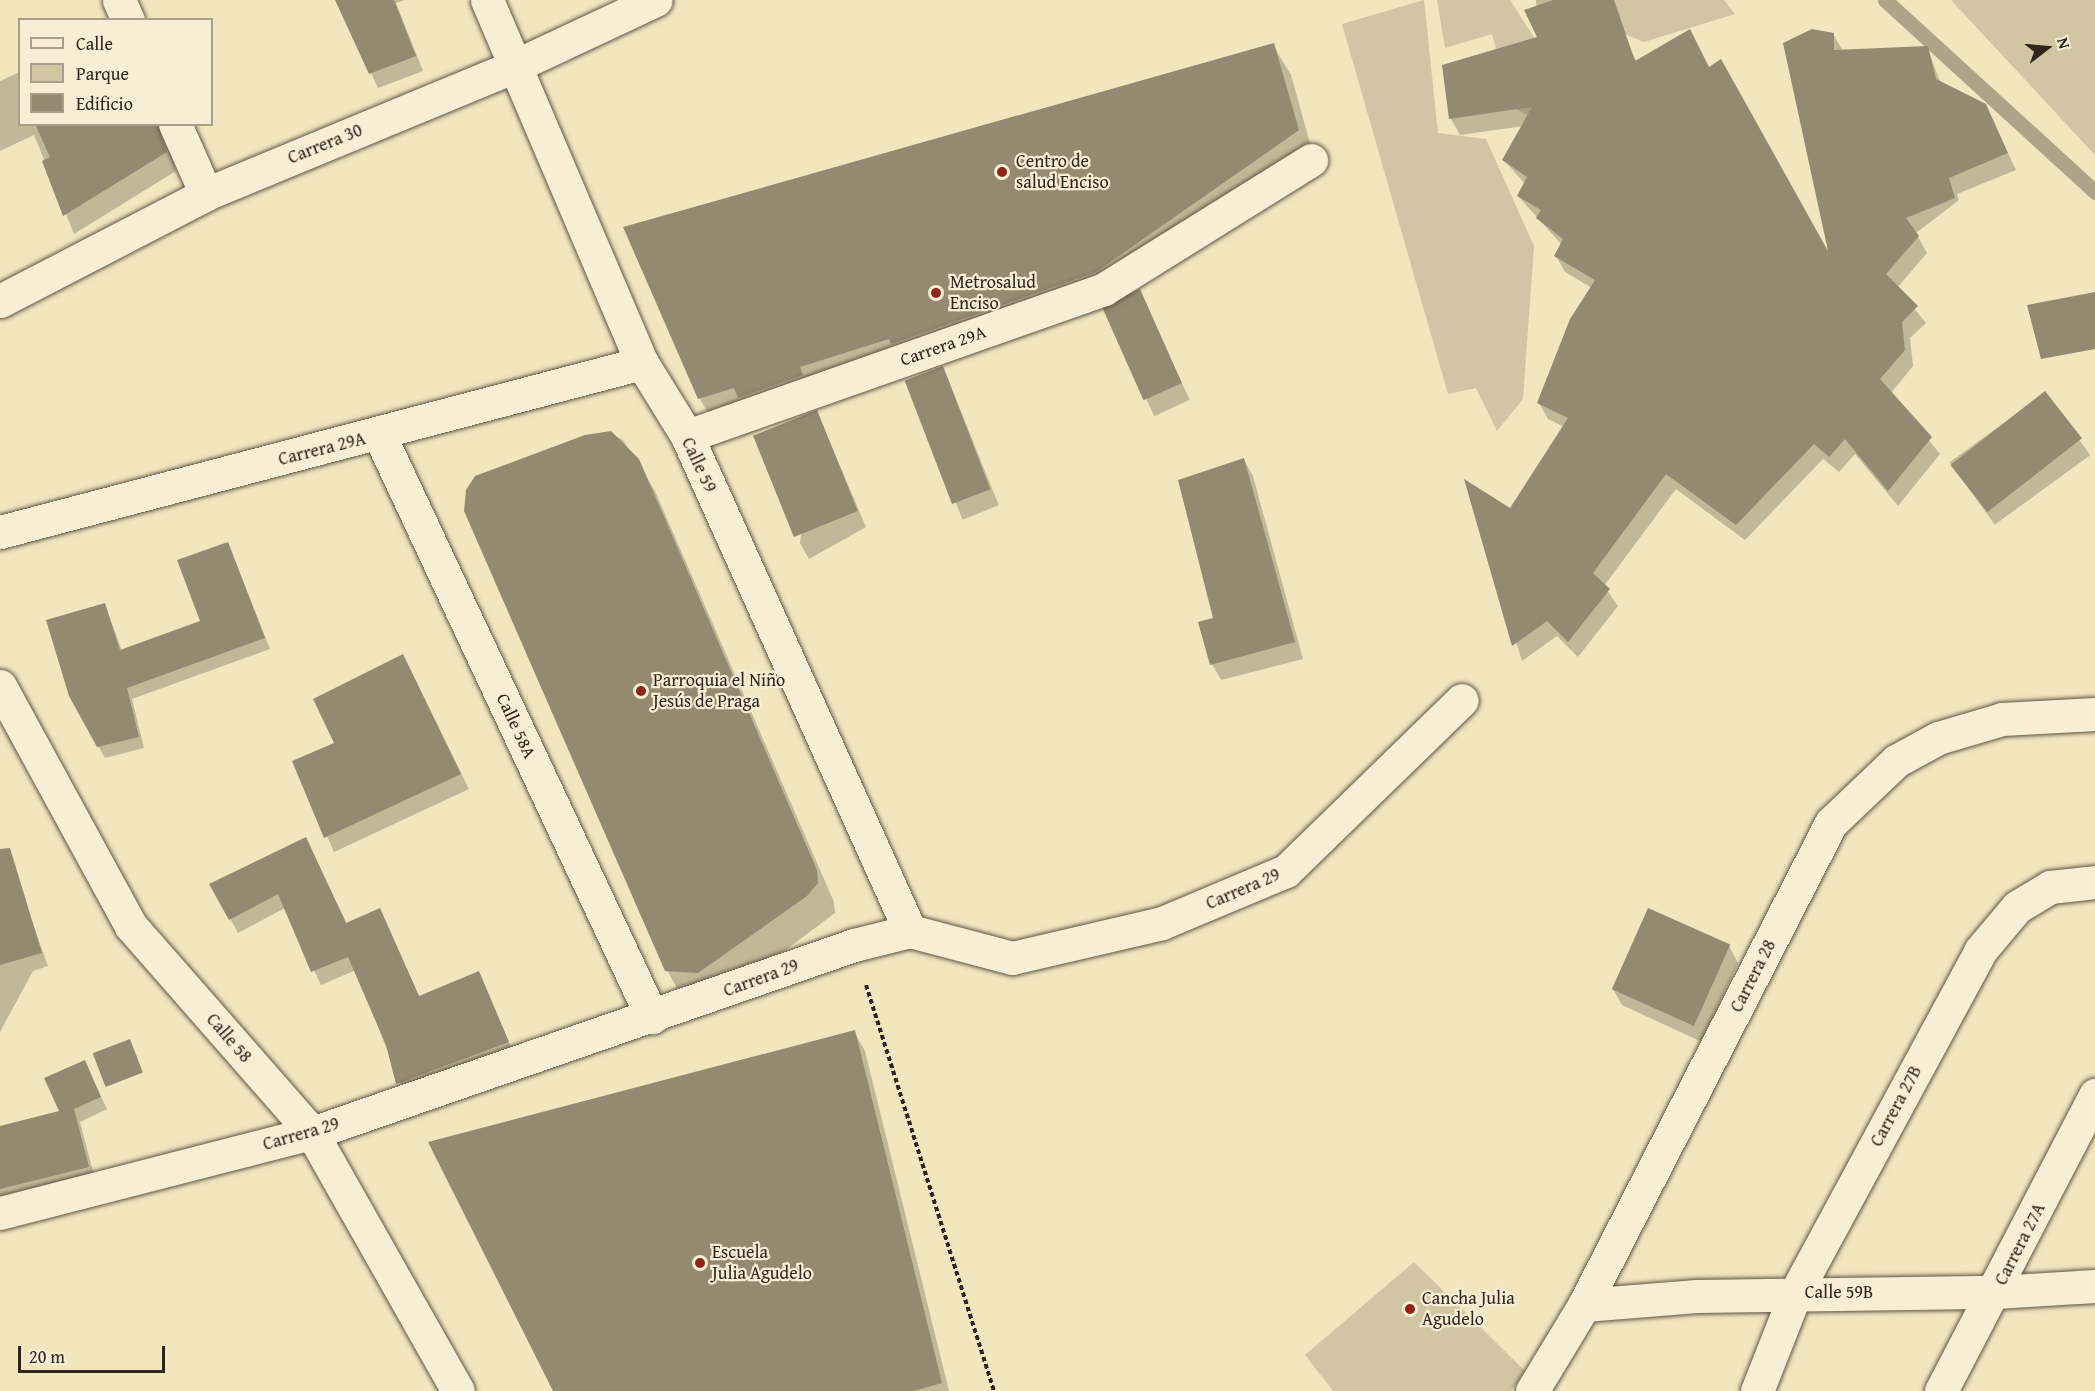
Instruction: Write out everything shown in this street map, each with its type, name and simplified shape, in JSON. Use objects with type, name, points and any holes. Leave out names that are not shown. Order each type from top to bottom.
[{"type":"street","points":[[119,0],[127,18]]},
{"type":"street","name":"Calle 59","points":[[487,0],[517,65],[642,363],[687,436],[910,931]]},
{"type":"street","name":"Carrera 30","points":[[0,301],[206,194],[517,65],[656,0]]},
{"type":"street","points":[[176,126],[206,194]]},
{"type":"street","name":"Carrera 29A","points":[[687,436],[1104,290],[1311,159]]},
{"type":"street","name":"Carrera 29A","points":[[0,532],[642,363]]},
{"type":"street","name":"Calle 58A","points":[[379,434],[652,1017]]},
{"type":"street","name":"Calle 58","points":[[0,686],[131,926],[312,1133],[458,1391]]},
{"type":"street","name":"Carrera 29","points":[[0,1213],[312,1133],[652,1017],[854,945],[910,931],[1012,958],[1162,923],[1286,871],[1462,699]]},
{"type":"street","name":"Carrera 28","points":[[1532,1391],[1584,1305],[1831,823],[1896,760],[1938,738],[2002,719],[2095,714]]},
{"type":"street","name":"Carrera 27B","points":[[1757,1391],[1796,1292],[1980,951],[2017,907],[2050,887],[2095,882]]},
{"type":"street","name":"Carrera 27A","points":[[1941,1391],[1996,1293],[2095,1095]]},
{"type":"street","name":"Calle 59B","points":[[1584,1305],[1796,1292],[1996,1293],[2095,1286]]},
{"type":"path","points":[[854,945],[994,1391]]},
{"type":"green space","points":[[1424,0],[1438,133],[1486,139],[1534,246],[1523,399],[1497,431],[1476,388],[1448,394],[1342,24]]},
{"type":"green space","points":[[1437,0],[1510,0],[1579,107],[1584,144],[1512,107],[1492,34],[1445,48]]},
{"type":"green space","points":[[1586,0],[1724,0],[1735,14],[1644,42],[1592,21]]},
{"type":"green space","points":[[1951,0],[2095,0],[2095,155]]},
{"type":"green space","name":"Cancha Julia Agudelo","points":[[1414,1262],[1525,1371],[1511,1391],[1333,1391],[1305,1355]]},
{"type":"building","points":[[335,0],[394,0],[416,56],[369,74]]},
{"type":"building","points":[[1553,0],[1614,0],[1635,61],[1690,29],[1709,67],[1721,59],[1828,251],[1783,43],[1812,29],[1834,33],[1834,50],[1928,46],[1936,79],[1986,104],[2008,153],[1949,178],[1955,198],[1906,218],[1919,236],[1886,274],[1918,306],[1902,322],[1905,350],[1880,379],[1932,437],[1888,491],[1845,439],[1829,457],[1814,444],[1736,525],[1666,474],[1593,573],[1610,589],[1568,642],[1547,621],[1512,646],[1464,479],[1510,508],[1568,418],[1537,403],[1570,319],[1595,280],[1554,256],[1563,239],[1536,218],[1541,210],[1517,196],[1527,177],[1502,160],[1532,107],[1449,119],[1442,65],[1537,37],[1524,10]]},
{"type":"building","points":[[1274,43],[1299,130],[1096,272],[891,344],[889,339],[800,367],[803,375],[738,398],[734,388],[698,399],[623,227]]},
{"type":"building","points":[[36,126],[158,126],[167,152],[63,216],[42,161],[50,157]]},
{"type":"building","points":[[1140,289],[1182,383],[1144,400],[1102,306]]},
{"type":"building","points":[[2095,292],[2095,349],[2041,359],[2027,305]]},
{"type":"building","points":[[943,366],[990,489],[952,504],[905,381]]},
{"type":"building","points":[[2045,391],[2082,438],[1987,512],[1950,465]]},
{"type":"building","points":[[817,410],[858,511],[794,537],[753,436]]},
{"type":"building","name":"Parroquia el Niño Jesús de Praga","points":[[611,431],[639,459],[817,870],[818,883],[807,896],[698,973],[665,971],[464,511],[466,490],[475,476],[585,435]]},
{"type":"building","points":[[1244,458],[1295,642],[1210,665],[1198,622],[1213,618],[1178,480]]},
{"type":"building","points":[[228,542],[265,638],[127,688],[139,737],[97,747],[69,696],[46,620],[105,603],[120,650],[200,621],[177,560]]},
{"type":"building","points":[[403,654],[461,774],[324,838],[292,761],[334,743],[313,699]]},
{"type":"building","points":[[306,837],[346,923],[380,908],[419,996],[479,971],[509,1042],[396,1084],[386,1045],[348,957],[311,972],[278,894],[229,920],[209,884]]},
{"type":"building","points":[[10,848],[42,953],[0,965],[0,849]]},
{"type":"building","points":[[1648,908],[1730,945],[1694,1026],[1612,989]]},
{"type":"building","name":"Escuela Julia Agudelo","points":[[855,1030],[942,1383],[914,1391],[553,1391],[428,1142]]},
{"type":"building","points":[[130,1039],[143,1073],[106,1087],[93,1053]]},
{"type":"building","points":[[85,1060],[101,1097],[74,1109],[89,1167],[0,1189],[0,1126],[59,1111],[44,1078]]},
{"type":"waterway","points":[[1885,0],[2095,192]]},
{"type":"place","name":"Centro de salud Enciso","points":[[1002,172]]},
{"type":"place","name":"Metrosalud Enciso","points":[[936,293]]},
{"type":"place","name":"Parroquia el Niño Jesús de Praga","points":[[641,691]]},
{"type":"place","name":"Escuela Julia Agudelo","points":[[700,1263]]},
{"type":"place","name":"Cancha Julia Agudelo","points":[[1410,1309]]}]
